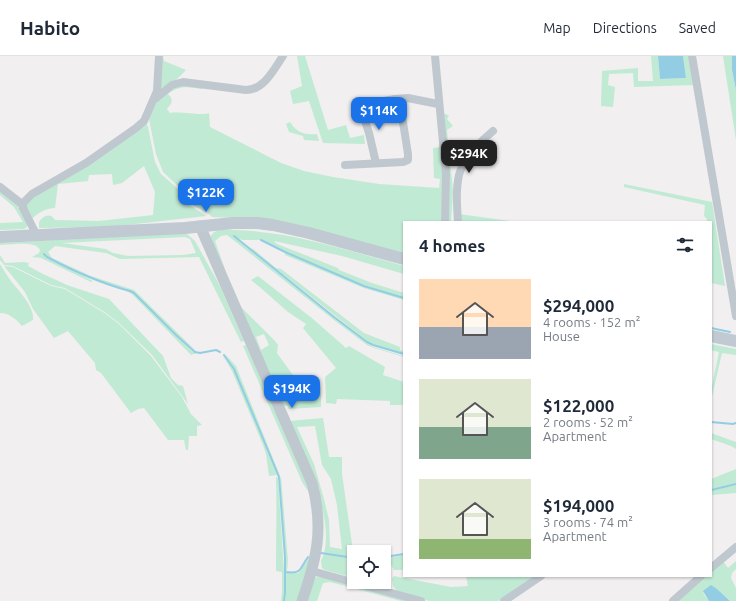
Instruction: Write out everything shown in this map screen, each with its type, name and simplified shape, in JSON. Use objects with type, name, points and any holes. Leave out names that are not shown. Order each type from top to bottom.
[{"type":"main road","points":[[0,237],[36,234],[131,231],[233,223],[258,223],[273,225],[357,245],[403,259]]},
{"type":"main road","points":[[712,336],[736,341]]},
{"type":"street","points":[[23,205],[27,198],[32,194],[86,162],[144,121],[154,100],[158,81],[159,56]]},
{"type":"street","points":[[154,100],[172,85],[183,82],[246,90],[256,89],[264,81],[282,56]]},
{"type":"street","points":[[435,56],[438,104],[446,180],[444,221]]},
{"type":"street","points":[[692,56],[736,316]]},
{"type":"street","points":[[376,162],[369,133],[358,106],[396,99],[422,100],[438,104]]},
{"type":"street","points":[[345,165],[376,162],[404,162],[408,160],[402,116],[403,99]]},
{"type":"street","points":[[458,221],[458,183],[461,168],[467,158],[493,131]]},
{"type":"street","points":[[0,187],[23,205],[36,234]]},
{"type":"street","points":[[200,226],[309,475],[314,491],[319,519],[318,542],[312,571],[302,601]]},
{"type":"street","points":[[712,567],[736,547]]},
{"type":"street","points":[[312,571],[421,601]]},
{"type":"street","points":[[504,601],[540,577]]},
{"type":"street","points":[[673,601],[700,577]]},
{"type":"green space","points":[[161,56],[163,56],[164,61],[186,70],[173,83],[158,91]]},
{"type":"green space","points":[[297,56],[305,56],[328,130],[346,125],[350,138],[364,135],[365,144],[323,143],[309,101],[293,104],[290,91],[302,86]]},
{"type":"green space","points":[[651,56],[658,56],[660,79],[686,78],[683,56],[689,56],[693,85],[634,87],[633,73],[609,74],[608,85],[615,87],[613,107],[601,106],[602,71],[638,68],[638,81],[653,81]]},
{"type":"green space","points":[[723,56],[732,56],[732,70],[736,90],[736,140]]},
{"type":"green space","points":[[174,86],[203,86],[202,89],[189,87],[173,90],[168,94],[172,102],[167,109],[170,113],[209,113],[210,127],[281,163],[304,171],[333,177],[379,184],[439,188],[440,179],[434,178],[433,148],[440,147],[444,180],[442,221],[403,221],[403,254],[239,218],[212,217],[191,204],[180,188],[163,172],[156,154],[148,114],[154,103]]},
{"type":"green space","points":[[442,114],[449,116],[447,119],[453,126],[447,130],[453,190],[451,221],[446,221]]},
{"type":"green space","points":[[145,121],[148,127],[155,162],[161,174],[177,188],[188,204],[206,216],[109,227],[39,228],[39,222],[42,218],[47,216],[51,216],[55,220],[99,221],[153,215],[155,192],[144,166],[122,183],[113,185],[112,174],[89,175],[88,181],[58,184],[55,208],[42,211],[31,220],[26,211],[26,203]]},
{"type":"green space","points":[[290,122],[298,131],[309,134],[317,134],[319,141],[304,140],[303,136],[289,132],[286,124]]},
{"type":"green space","points":[[624,184],[712,202],[725,286],[712,283],[712,221],[706,221],[707,219],[704,216],[705,205],[624,187]]},
{"type":"green space","points":[[0,191],[18,206],[28,222],[27,227],[24,229],[0,230],[0,223],[23,222],[14,207],[0,195]]},
{"type":"green space","points":[[459,214],[510,221],[460,221]]},
{"type":"green space","points":[[218,230],[242,230],[289,236],[403,266],[403,274],[342,256],[274,241],[277,244],[338,268],[339,270],[372,283],[403,293],[403,297],[364,285],[285,252],[261,240],[243,240],[234,235],[267,264],[367,343],[373,347],[403,357],[374,348],[367,345],[227,235],[221,236],[215,241],[233,292],[210,237]]},
{"type":"green space","points":[[187,234],[195,241],[220,286],[244,341],[241,342],[199,257],[120,259],[106,253],[55,246],[48,252],[52,258],[91,276],[134,290],[197,352],[130,290],[93,279],[48,257],[45,254],[47,258],[93,281],[91,282],[41,258],[32,257],[39,253],[40,250],[38,247],[33,245],[0,245],[0,243]],"holes":[[[185,237],[190,239],[196,253],[183,255],[128,256],[113,253],[106,249],[62,243]]]},
{"type":"green space","points":[[250,248],[276,268],[281,269],[364,333],[400,347],[400,350],[403,351],[403,354],[374,345]]},
{"type":"green space","points":[[285,253],[364,286],[403,298],[403,300],[364,288],[285,255]]},
{"type":"green space","points":[[0,255],[5,263],[29,263],[28,266],[67,285],[109,299],[163,356],[171,378],[178,385],[183,386],[188,404],[152,355],[119,323],[106,313],[65,288],[51,285],[13,266],[4,265],[0,260]]},
{"type":"green space","points":[[0,264],[29,304],[33,315],[33,320],[22,326],[12,317],[0,313]]},
{"type":"green space","points":[[4,266],[13,267],[51,286],[65,289],[106,314],[119,324],[151,356],[182,397],[191,414],[202,425],[197,426],[197,436],[189,436],[188,450],[186,450],[184,440],[168,440],[144,408],[138,409],[131,413],[101,373],[96,370],[95,363],[68,331],[54,338],[33,309],[25,292]]},
{"type":"green space","points":[[258,276],[313,319],[346,348],[349,346],[385,367],[383,375],[403,382],[403,405],[390,405],[390,401],[337,399],[336,404],[326,403],[325,377],[336,368],[303,328],[306,324],[288,312],[251,280]]},
{"type":"green space","points":[[124,290],[134,293],[176,336],[192,351],[197,353],[191,355],[132,294]]},
{"type":"green space","points":[[241,307],[275,341],[278,345],[277,353],[303,389],[315,382],[321,387],[321,407],[289,409],[288,406],[283,406]],"holes":[[[264,334],[269,345],[261,350],[256,337]]]},
{"type":"green space","points":[[712,344],[736,349],[736,355],[722,353],[712,397],[712,385],[719,352],[712,350]]},
{"type":"green space","points":[[246,345],[307,484],[309,492],[303,484],[243,346]]},
{"type":"green space","points":[[222,354],[234,370],[277,475],[269,476],[266,454],[263,445],[232,371]]},
{"type":"green space","points":[[225,354],[236,366],[280,476],[278,476],[235,369]]},
{"type":"green space","points":[[323,418],[329,457],[342,457],[342,474],[352,545],[347,545],[347,557],[324,553],[326,538],[325,521],[316,486],[289,421]],"holes":[[[315,426],[322,465],[331,479],[337,505],[342,549],[330,547],[329,520],[324,499],[314,464],[297,427]]]},
{"type":"green space","points":[[712,433],[736,442],[736,449],[712,439]]},
{"type":"green space","points":[[736,469],[736,483],[712,489],[712,479]]},
{"type":"green space","points":[[276,477],[278,478],[284,572],[284,601],[281,601],[282,572],[276,571]]},
{"type":"green space","points":[[281,477],[288,561],[287,571],[279,478]]},
{"type":"green space","points":[[736,485],[736,493],[712,495],[712,490]]},
{"type":"green space","points":[[324,554],[347,558],[347,576],[325,570],[322,568],[321,561]]},
{"type":"green space","points":[[403,555],[403,570],[394,570],[391,565],[391,558]]},
{"type":"green space","points":[[311,556],[298,601],[285,601],[286,573],[299,573]]},
{"type":"green space","points":[[723,561],[728,568],[736,561],[736,569],[732,573],[731,578],[736,588],[736,601],[730,601],[717,589],[703,593],[709,601],[676,601],[704,577],[712,577],[712,570]]},
{"type":"green space","points":[[394,576],[451,587],[468,586],[466,577],[533,577],[498,601],[429,601],[396,590],[393,586],[392,578]]},
{"type":"green space","points":[[315,578],[326,578],[347,584],[347,587],[330,582],[323,583],[317,601],[306,601]]},
{"type":"green space","points":[[356,589],[368,589],[413,601],[401,601]]},
{"type":"water","points":[[658,56],[683,56],[686,78],[660,79]]},
{"type":"water","points":[[732,56],[736,56],[736,90],[732,70]]},
{"type":"water","points":[[711,585],[730,601],[709,601],[703,591]]},
{"type":"waterway","points":[[234,236],[367,342],[403,354]]},
{"type":"waterway","points":[[261,240],[364,286],[403,298]]},
{"type":"waterway","points":[[44,254],[47,257],[88,277],[134,293],[195,352],[200,353],[216,350],[220,352]]},
{"type":"waterway","points":[[712,328],[730,332]]},
{"type":"waterway","points":[[224,355],[234,369],[279,477],[285,557],[284,601]]},
{"type":"waterway","points":[[712,422],[736,423]]},
{"type":"waterway","points":[[712,490],[736,484]]},
{"type":"waterway","points":[[321,553],[347,557]]},
{"type":"waterway","points":[[391,556],[403,554]]},
{"type":"waterway","points":[[285,572],[295,572],[300,570],[308,557]]}]
